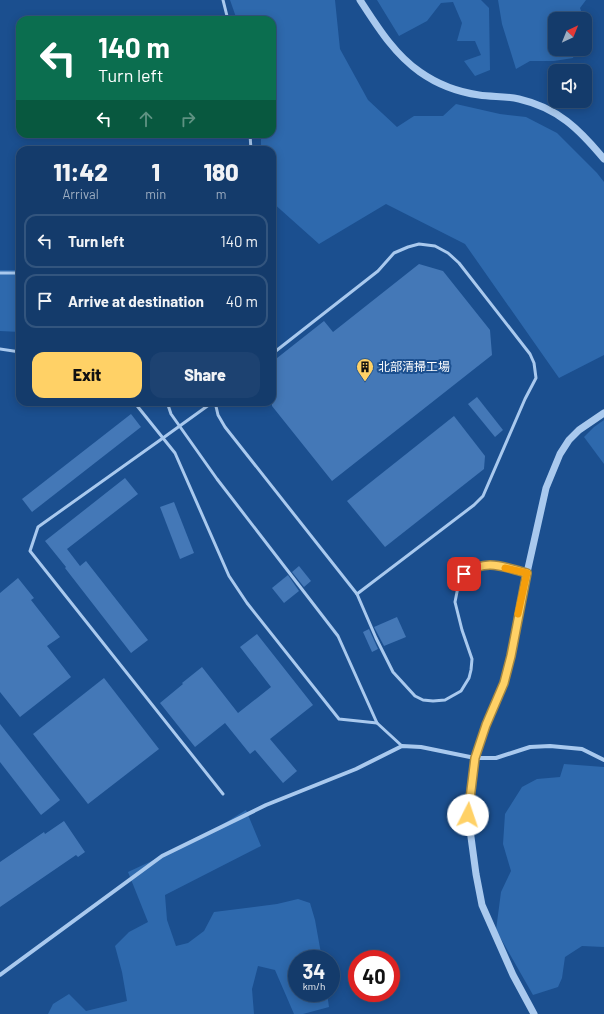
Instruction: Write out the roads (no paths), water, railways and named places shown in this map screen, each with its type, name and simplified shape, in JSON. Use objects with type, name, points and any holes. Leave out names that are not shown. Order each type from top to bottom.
[{"type":"street","points":[[360,0],[392,46],[404,60],[420,73],[446,87],[462,92],[518,99],[558,114],[575,127],[604,159]]},
{"type":"street","points":[[534,1014],[503,954],[482,905],[468,815],[475,758],[506,676],[546,488],[560,454],[570,440],[579,430],[604,413]]},
{"type":"street","points":[[0,975],[162,856],[266,805],[356,769],[402,746],[421,747],[475,758],[496,758],[530,747],[550,746],[582,749],[604,760]]},
{"type":"lane","points":[[223,0],[227,16]]},
{"type":"lane","points":[[276,351],[378,271],[394,253],[419,244],[435,246],[448,253],[459,263],[530,354],[534,363],[536,378],[525,399],[483,496],[474,505],[357,594]]},
{"type":"lane","points":[[0,273],[16,273]]},
{"type":"lane","points":[[0,348],[16,351]]},
{"type":"lane","points":[[137,406],[175,453],[229,576],[247,603],[339,719],[377,723]]},
{"type":"lane","points":[[168,406],[171,414],[212,473],[338,636],[377,723],[402,746]]},
{"type":"lane","points":[[208,406],[38,527],[30,551],[223,794]]},
{"type":"lane","points":[[215,406],[218,415],[225,427],[357,594],[392,672],[416,696],[424,700],[445,700],[460,691],[466,684],[471,670],[472,660],[455,602],[459,582],[464,574],[474,567],[484,564],[496,565],[527,573]]},
{"type":"place","name":"北部清掃工場","points":[[365,382]]}]
